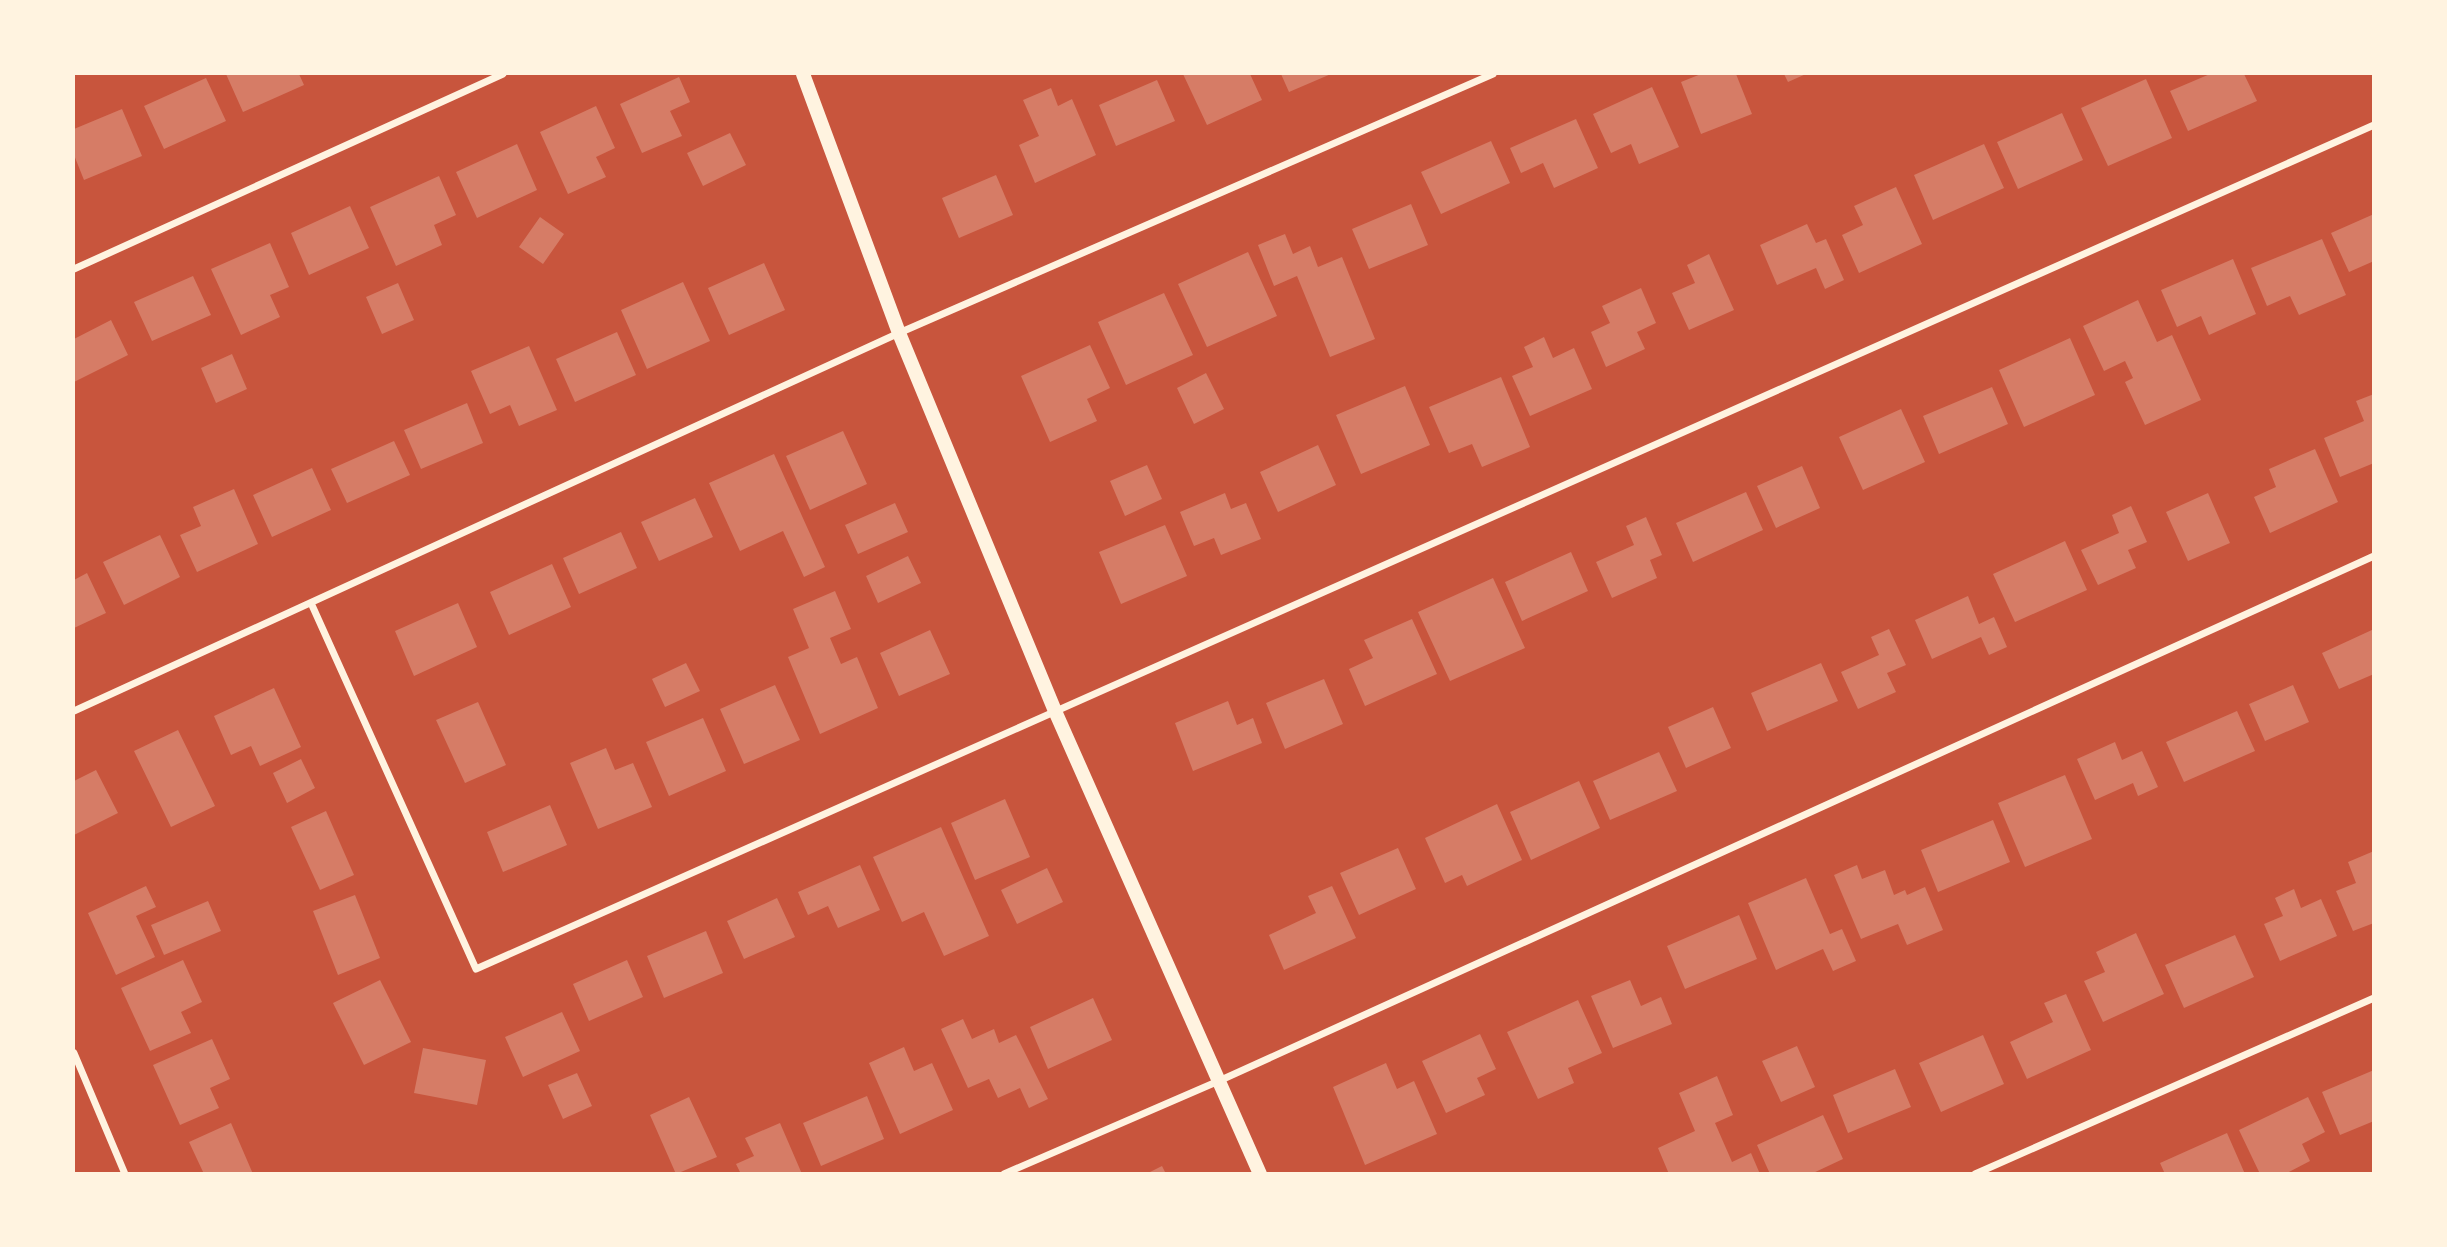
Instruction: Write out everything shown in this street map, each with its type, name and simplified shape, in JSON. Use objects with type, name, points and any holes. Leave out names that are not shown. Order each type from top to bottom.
[{"type":"main road","points":[[803,74],[899,333],[1055,711],[1221,1080],[1260,1174]]},
{"type":"street","points":[[74,269],[503,74]]},
{"type":"street","points":[[74,712],[899,333],[1493,74]]},
{"type":"street","points":[[311,603],[476,969],[2374,125]]},
{"type":"street","points":[[1004,1174],[1221,1080],[2374,556]]},
{"type":"street","points":[[1975,1174],[2374,998]]},
{"type":"street","points":[[74,1053],[125,1174]]},
{"type":"building","points":[[226,74],[299,74],[304,85],[243,112]]},
{"type":"building","points":[[1183,74],[1250,74],[1262,100],[1207,125]]},
{"type":"building","points":[[1281,74],[1331,74],[1289,92]]},
{"type":"building","points":[[1701,74],[1736,74],[1752,114],[1701,134],[1681,82]]},
{"type":"building","points":[[1784,74],[1806,74],[1788,82]]},
{"type":"building","points":[[2210,74],[2244,74],[2257,101],[2188,131],[2170,91]]},
{"type":"building","points":[[679,77],[690,102],[670,111],[682,136],[642,153],[620,104]]},
{"type":"building","points":[[206,78],[226,121],[164,149],[144,106]]},
{"type":"building","points":[[2146,79],[2172,138],[2108,166],[2081,108]]},
{"type":"building","points":[[1157,80],[1175,121],[1116,146],[1099,105]]},
{"type":"building","points":[[1652,87],[1679,147],[1639,164],[1631,144],[1611,153],[1593,114]]},
{"type":"building","points":[[1051,88],[1058,106],[1072,99],[1096,155],[1035,183],[1019,145],[1039,136],[1023,100]]},
{"type":"building","points":[[596,106],[615,148],[596,157],[606,177],[568,194],[540,132]]},
{"type":"building","points":[[122,109],[142,156],[84,180],[74,155],[74,129]]},
{"type":"building","points":[[2062,113],[2083,160],[2018,189],[1997,142]]},
{"type":"building","points":[[1576,119],[1598,168],[1554,188],[1543,163],[1521,173],[1510,148]]},
{"type":"building","points":[[730,133],[746,165],[703,186],[687,153]]},
{"type":"building","points":[[1491,141],[1510,183],[1441,214],[1421,172]]},
{"type":"building","points":[[517,144],[537,190],[477,218],[456,172]]},
{"type":"building","points":[[1984,144],[2004,188],[1933,220],[1914,175]]},
{"type":"building","points":[[996,175],[1013,215],[959,238],[942,198]]},
{"type":"building","points":[[439,176],[456,215],[434,225],[442,245],[396,266],[370,207]]},
{"type":"building","points":[[1896,187],[1922,244],[1859,273],[1842,235],[1863,225],[1854,206]]},
{"type":"building","points":[[1411,204],[1428,245],[1369,269],[1352,229]]},
{"type":"building","points":[[350,206],[369,248],[309,275],[291,233]]},
{"type":"building","points":[[2374,214],[2374,261],[2349,272],[2331,233]]},
{"type":"building","points":[[540,217],[564,234],[543,264],[519,247]]},
{"type":"building","points":[[1807,224],[1816,243],[1826,239],[1844,280],[1825,289],[1816,268],[1777,285],[1760,245]]},
{"type":"building","points":[[1285,234],[1293,254],[1310,246],[1318,267],[1342,257],[1375,339],[1330,357],[1297,276],[1274,286],[1258,245]]},
{"type":"building","points":[[2322,239],[2346,295],[2299,315],[2290,296],[2267,306],[2251,268]]},
{"type":"building","points":[[270,243],[289,287],[270,295],[280,317],[241,335],[211,269]]},
{"type":"building","points":[[1248,252],[1277,316],[1207,347],[1178,284]]},
{"type":"building","points":[[1709,254],[1734,310],[1689,330],[1672,293],[1695,283],[1687,265]]},
{"type":"building","points":[[2233,259],[2256,314],[2209,335],[2201,316],[2177,327],[2161,290]]},
{"type":"building","points":[[764,263],[785,310],[729,335],[708,288]]},
{"type":"building","points":[[193,276],[211,315],[152,341],[134,302]]},
{"type":"building","points":[[683,282],[710,341],[647,369],[621,310]]},
{"type":"building","points":[[398,283],[414,320],[382,334],[366,297]]},
{"type":"building","points":[[1641,288],[1656,323],[1637,332],[1645,349],[1606,367],[1591,332],[1610,323],[1602,306]]},
{"type":"building","points":[[1164,293],[1193,355],[1126,385],[1098,322]]},
{"type":"building","points":[[2138,300],[2157,342],[2172,335],[2201,400],[2145,425],[2125,382],[2133,378],[2125,361],[2104,371],[2083,326]]},
{"type":"building","points":[[111,320],[128,355],[74,382],[74,339]]},
{"type":"building","points":[[617,332],[636,375],[575,402],[556,359]]},
{"type":"building","points":[[1544,337],[1553,358],[1574,348],[1592,389],[1530,416],[1512,376],[1533,367],[1524,347]]},
{"type":"building","points":[[2070,338],[2095,395],[2024,427],[1999,370]]},
{"type":"building","points":[[1090,345],[1110,388],[1087,399],[1097,421],[1050,442],[1021,376]]},
{"type":"building","points":[[529,346],[557,410],[519,426],[510,405],[490,414],[471,371]]},
{"type":"building","points":[[232,354],[247,389],[216,403],[201,368]]},
{"type":"building","points":[[1206,373],[1224,409],[1194,424],[1177,388]]},
{"type":"building","points":[[1501,377],[1530,447],[1482,467],[1472,444],[1449,453],[1429,407]]},
{"type":"building","points":[[1405,386],[1430,445],[1361,474],[1336,415]]},
{"type":"building","points":[[1992,387],[2008,424],[1939,454],[1923,416]]},
{"type":"building","points":[[2374,394],[2374,463],[2340,477],[2324,438],[2364,421],[2356,401]]},
{"type":"building","points":[[467,403],[483,443],[421,469],[404,430]]},
{"type":"building","points":[[1901,409],[1925,462],[1863,490],[1839,437]]},
{"type":"building","points":[[843,431],[867,484],[810,510],[786,456]]},
{"type":"building","points":[[394,441],[410,475],[347,503],[331,469]]},
{"type":"building","points":[[1318,445],[1336,485],[1278,512],[1260,472]]},
{"type":"building","points":[[2315,449],[2338,502],[2270,533],[2254,497],[2276,487],[2269,469]]},
{"type":"building","points":[[774,454],[825,567],[804,577],[783,531],[740,551],[709,483]]},
{"type":"building","points":[[1147,465],[1162,499],[1125,516],[1110,481]]},
{"type":"building","points":[[1802,466],[1820,508],[1776,528],[1757,486]]},
{"type":"building","points":[[312,468],[331,510],[272,537],[253,495]]},
{"type":"building","points":[[234,489],[258,544],[197,572],[180,535],[201,526],[193,507]]},
{"type":"building","points":[[1746,492],[1763,530],[1693,562],[1676,523]]},
{"type":"building","points":[[1225,493],[1231,509],[1246,503],[1261,539],[1221,555],[1214,538],[1194,546],[1180,512]]},
{"type":"building","points":[[2208,493],[2230,543],[2188,561],[2166,512]]},
{"type":"building","points":[[695,498],[713,537],[659,561],[641,522]]},
{"type":"building","points":[[895,503],[908,532],[858,554],[845,525]]},
{"type":"building","points":[[2131,506],[2147,542],[2128,550],[2136,568],[2098,585],[2081,550],[2119,533],[2112,515]]},
{"type":"building","points":[[1646,517],[1662,555],[1650,560],[1657,578],[1612,598],[1596,562],[1634,545],[1626,526]]},
{"type":"building","points":[[1165,525],[1187,576],[1121,604],[1099,552]]},
{"type":"building","points":[[621,532],[637,568],[579,594],[563,558]]},
{"type":"building","points":[[160,535],[180,577],[124,605],[103,562]]},
{"type":"building","points":[[2065,541],[2087,590],[2015,622],[1993,574]]},
{"type":"building","points":[[1571,552],[1588,591],[1522,621],[1505,582]]},
{"type":"building","points":[[908,556],[921,583],[878,603],[866,576]]},
{"type":"building","points":[[552,564],[571,607],[509,635],[490,592]]},
{"type":"building","points":[[87,573],[106,613],[74,628],[74,580]]},
{"type":"building","points":[[1493,578],[1525,648],[1450,681],[1418,612]]},
{"type":"building","points":[[835,591],[851,629],[830,638],[841,664],[857,657],[878,708],[820,734],[788,657],[809,648],[793,609]]},
{"type":"building","points":[[1968,596],[1979,624],[1994,617],[2007,647],[1989,655],[1981,637],[1932,659],[1915,620]]},
{"type":"building","points":[[458,603],[477,647],[414,676],[395,631]]},
{"type":"building","points":[[1412,619],[1437,674],[1365,706],[1349,669],[1373,658],[1364,640]]},
{"type":"building","points":[[1889,629],[1906,665],[1887,673],[1896,692],[1858,709],[1841,672],[1879,655],[1871,637]]},
{"type":"building","points":[[2374,629],[2374,674],[2339,689],[2322,653]]},
{"type":"building","points":[[930,630],[950,674],[899,696],[880,653]]},
{"type":"building","points":[[686,663],[700,691],[665,707],[652,679]]},
{"type":"building","points":[[1821,663],[1838,701],[1767,731],[1751,693]]},
{"type":"building","points":[[1324,679],[1343,724],[1285,749],[1266,703]]},
{"type":"building","points":[[775,685],[800,740],[744,764],[720,709]]},
{"type":"building","points":[[2293,685],[2309,722],[2265,741],[2249,704]]},
{"type":"building","points":[[274,688],[301,747],[260,766],[251,746],[231,755],[214,716]]},
{"type":"building","points":[[1228,701],[1237,725],[1253,718],[1262,743],[1193,771],[1175,723]]},
{"type":"building","points":[[478,702],[506,765],[465,783],[436,720]]},
{"type":"building","points":[[1713,707],[1731,748],[1686,768],[1668,727]]},
{"type":"building","points":[[2237,711],[2255,751],[2184,782],[2166,742]]},
{"type":"building","points":[[703,718],[726,771],[669,796],[646,742]]},
{"type":"building","points":[[178,730],[215,806],[171,827],[134,751]]},
{"type":"building","points":[[2115,742],[2122,760],[2142,751],[2158,787],[2138,796],[2133,783],[2095,800],[2077,759]]},
{"type":"building","points":[[606,748],[615,770],[633,763],[652,807],[598,829],[570,763]]},
{"type":"building","points":[[1659,752],[1677,791],[1610,820],[1593,781]]},
{"type":"building","points":[[301,759],[315,788],[287,803],[273,773]]},
{"type":"building","points":[[96,770],[118,813],[74,835],[74,781]]},
{"type":"building","points":[[2065,775],[2092,839],[2025,867],[1998,803]]},
{"type":"building","points":[[1579,781],[1600,828],[1531,860],[1510,812]]},
{"type":"building","points":[[1005,799],[1030,857],[975,880],[951,823]]},
{"type":"building","points":[[1497,804],[1522,860],[1467,886],[1462,875],[1445,883],[1425,838]]},
{"type":"building","points":[[550,805],[567,845],[503,872],[487,832]]},
{"type":"building","points":[[326,811],[354,875],[320,890],[291,827]]},
{"type":"building","points":[[1993,820],[2010,862],[1938,892],[1921,850]]},
{"type":"building","points":[[941,827],[989,936],[944,956],[924,912],[902,922],[873,857]]},
{"type":"building","points":[[1398,848],[1416,889],[1359,915],[1340,873]]},
{"type":"building","points":[[2374,851],[2374,923],[2353,931],[2336,891],[2356,883],[2348,862]]},
{"type":"building","points":[[860,865],[880,910],[838,928],[828,906],[808,915],[798,892]]},
{"type":"building","points":[[1857,865],[1862,879],[1885,870],[1894,895],[1905,890],[1907,895],[1925,887],[1943,930],[1907,945],[1898,924],[1861,939],[1834,875]]},
{"type":"building","points":[[1047,868],[1063,902],[1017,924],[1001,890]]},
{"type":"building","points":[[1806,878],[1830,934],[1842,929],[1856,961],[1833,971],[1823,949],[1776,970],[1748,903]]},
{"type":"building","points":[[146,886],[156,907],[136,916],[155,957],[116,975],[88,913]]},
{"type":"building","points":[[1332,886],[1356,938],[1284,970],[1269,935],[1316,913],[1308,896]]},
{"type":"building","points":[[2294,889],[2301,908],[2321,899],[2337,936],[2280,961],[2264,924],[2283,916],[2275,898]]},
{"type":"building","points":[[355,895],[380,958],[338,975],[313,911]]},
{"type":"building","points":[[777,898],[795,937],[744,959],[727,921]]},
{"type":"building","points":[[208,901],[221,931],[164,955],[151,925]]},
{"type":"building","points":[[1739,915],[1757,959],[1685,989],[1667,946]]},
{"type":"building","points":[[706,931],[723,973],[664,998],[647,956]]},
{"type":"building","points":[[2136,933],[2164,994],[2103,1022],[2084,981],[2105,972],[2096,952]]},
{"type":"building","points":[[2235,935],[2254,977],[2184,1008],[2165,965]]},
{"type":"building","points":[[183,960],[202,1002],[181,1012],[191,1033],[150,1051],[121,988]]},
{"type":"building","points":[[627,960],[643,997],[589,1021],[573,984]]},
{"type":"building","points":[[380,980],[411,1042],[364,1065],[333,1003]]},
{"type":"building","points":[[1630,980],[1641,1006],[1661,997],[1672,1024],[1613,1048],[1591,996]]},
{"type":"building","points":[[2066,994],[2091,1050],[2027,1079],[2010,1042],[2053,1022],[2044,1003]]},
{"type":"building","points":[[1093,998],[1112,1040],[1048,1069],[1030,1027]]},
{"type":"building","points":[[1578,1000],[1602,1053],[1568,1068],[1574,1083],[1538,1099],[1507,1032]]},
{"type":"building","points":[[562,1012],[580,1051],[523,1077],[505,1037]]},
{"type":"building","points":[[963,1019],[972,1039],[994,1029],[999,1043],[1016,1035],[1048,1099],[1029,1108],[1020,1088],[998,1098],[989,1079],[968,1088],[941,1029]]},
{"type":"building","points":[[1480,1034],[1496,1069],[1477,1078],[1485,1095],[1446,1113],[1422,1061]]},
{"type":"building","points":[[1983,1035],[2004,1084],[1941,1112],[1919,1063]]},
{"type":"building","points":[[212,1039],[230,1079],[210,1088],[219,1108],[180,1125],[153,1065]]},
{"type":"building","points":[[1797,1046],[1815,1087],[1781,1102],[1762,1061]]},
{"type":"building","points":[[904,1047],[914,1071],[932,1063],[953,1110],[900,1134],[869,1063]]},
{"type":"building","points":[[423,1048],[486,1060],[477,1105],[414,1093]]},
{"type":"building","points":[[1386,1063],[1397,1089],[1414,1081],[1437,1134],[1365,1165],[1333,1087]]},
{"type":"building","points":[[1895,1069],[1911,1107],[1848,1133],[1833,1095]]},
{"type":"building","points":[[2374,1070],[2374,1121],[2340,1135],[2322,1092]]},
{"type":"building","points":[[577,1073],[592,1106],[563,1119],[548,1085]]},
{"type":"building","points":[[1717,1076],[1733,1115],[1715,1123],[1732,1162],[1751,1153],[1760,1174],[1669,1174],[1658,1148],[1695,1131],[1679,1093]]},
{"type":"building","points":[[867,1096],[884,1139],[821,1166],[803,1123]]},
{"type":"building","points":[[689,1097],[717,1157],[676,1174],[650,1115]]},
{"type":"building","points":[[2308,1097],[2325,1132],[2302,1144],[2310,1161],[2285,1174],[2260,1174],[2239,1130]]},
{"type":"building","points":[[1823,1115],[1843,1159],[1811,1174],[1770,1174],[1757,1145]]},
{"type":"building","points":[[231,1123],[253,1174],[204,1174],[189,1142]]},
{"type":"building","points":[[780,1123],[802,1174],[741,1174],[736,1164],[754,1156],[745,1138]]},
{"type":"building","points":[[2227,1133],[2245,1174],[2165,1174],[2160,1163]]},
{"type":"building","points":[[1162,1166],[1166,1174],[1146,1174]]}]
